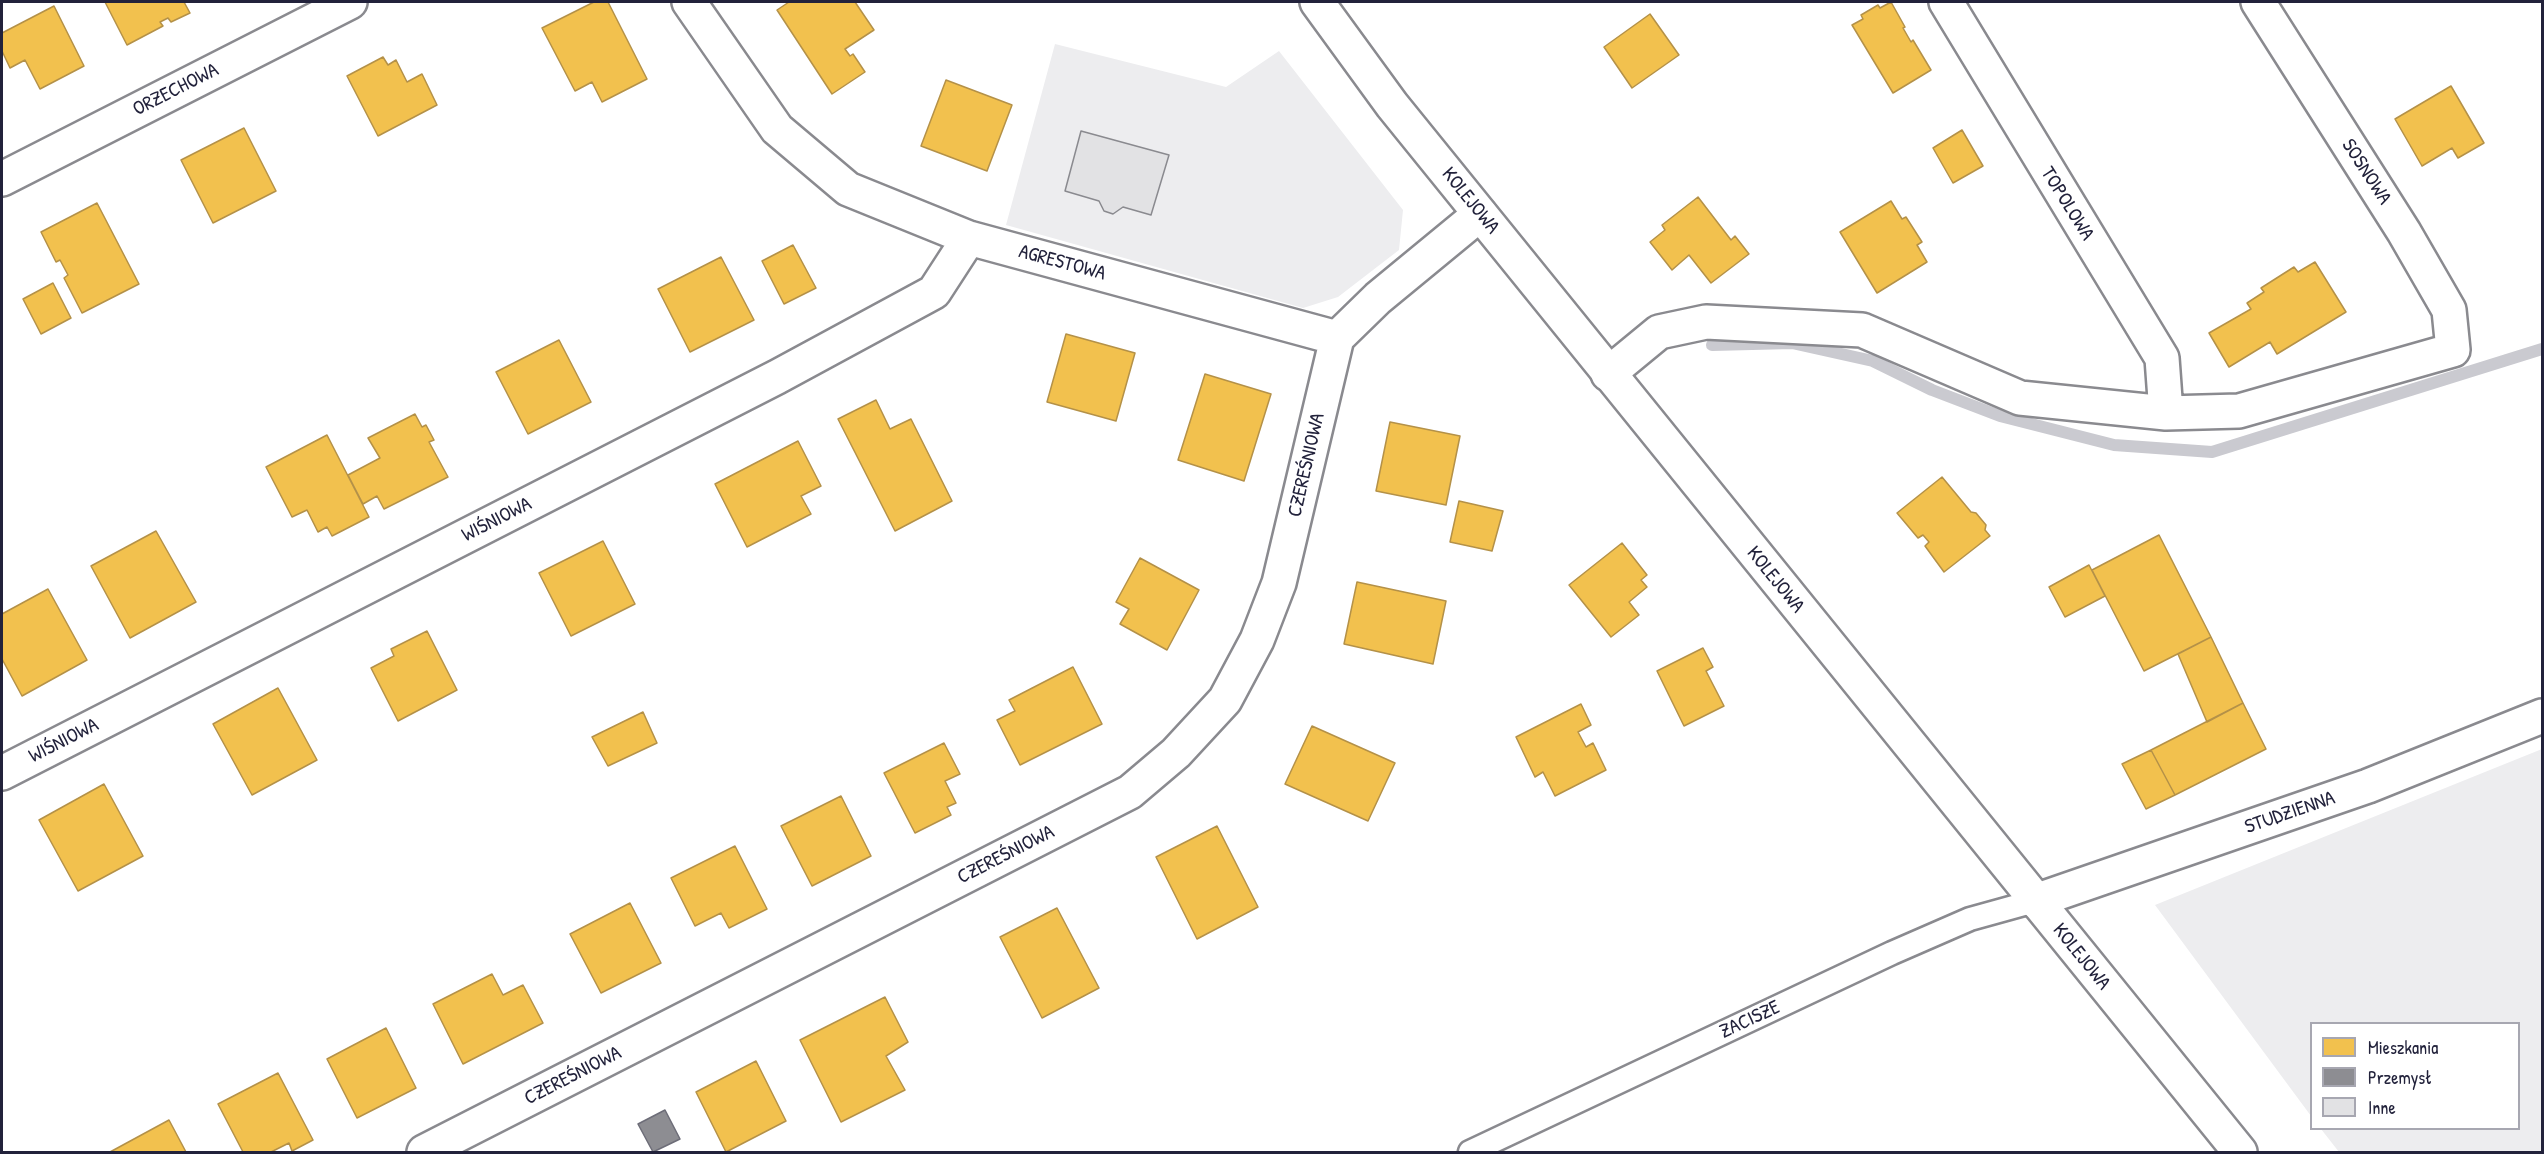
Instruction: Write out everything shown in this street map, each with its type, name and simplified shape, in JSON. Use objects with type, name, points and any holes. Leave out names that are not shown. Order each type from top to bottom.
[{"type":"street","name":"ORZECHOWA","points":[[2,179],[350,2]]},
{"type":"street","name":"AGRESTOWA","points":[[689,2],[777,129],[848,189],[969,238],[1337,338]]},
{"type":"street","name":"KOLEJOWA","points":[[1317,2],[1392,105],[2240,1152]]},
{"type":"street","name":"TOPOLOWA","points":[[1946,2],[2162,358],[2166,413]]},
{"type":"street","name":"SOSNOWA","points":[[2166,413],[2239,411],[2453,350],[2450,310],[2404,232],[2258,2]]},
{"type":"street","points":[[1337,338],[1378,298],[1480,214]]},
{"type":"street","name":"WIŚNIOWA","points":[[2,772],[756,388],[934,292],[969,238]]},
{"type":"street","points":[[1608,374],[1659,332],[1706,322],[1862,330],[2020,398],[2166,413]]},
{"type":"street","name":"CZEREŚNIOWA","points":[[424,1152],[1130,792],[1176,753],[1225,700],[1257,640],[1279,583],[1337,338]]},
{"type":"street","name":"STUDZIENNA","points":[[2035,901],[2368,786],[2542,716]]},
{"type":"lane","name":"ZACISZE","points":[[1470,1152],[1970,919],[2035,901]]},
{"type":"shaded area","points":[[1055,44],[1226,87],[1279,51],[1403,210],[1399,250],[1338,297],[1303,308],[1006,225]]},
{"type":"shaded area","points":[[2542,749],[2542,1152],[2339,1152],[2322,1130],[2520,1130],[2520,1022],[2310,1022],[2310,1115],[2155,905]]},
{"type":"building: Mieszkania","points":[[105,2],[184,2],[190,13],[171,22],[168,18],[160,22],[163,26],[127,45]]},
{"type":"building: Mieszkania","points":[[594,2],[608,2],[647,79],[602,102],[592,82],[575,91],[542,28]]},
{"type":"building: Mieszkania","points":[[789,2],[855,2],[874,30],[845,49],[850,56],[853,54],[865,72],[832,94],[777,10]]},
{"type":"building: Mieszkania","points":[[1891,2],[1911,42],[1913,40],[1931,70],[1893,93],[1852,25],[1863,19],[1861,15],[1878,5],[1880,8]]},
{"type":"building: Mieszkania","points":[[54,6],[84,66],[40,89],[25,60],[10,68],[2,51],[2,33]]},
{"type":"building: Mieszkania","points":[[1650,14],[1679,55],[1632,88],[1604,47]]},
{"type":"building: Mieszkania","points":[[383,57],[388,65],[396,60],[407,82],[422,74],[437,105],[378,136],[347,76]]},
{"type":"building: Mieszkania","points":[[946,80],[1012,105],[987,171],[921,146]]},
{"type":"building: Mieszkania","points":[[2451,86],[2484,143],[2458,158],[2452,148],[2422,166],[2395,119]]},
{"type":"building: Mieszkania","points":[[244,128],[276,191],[213,223],[181,160]]},
{"type":"building: Mieszkania","points":[[1962,130],[1983,166],[1953,183],[1933,148]]},
{"type":"building: Mieszkania","points":[[1698,197],[1731,240],[1735,236],[1749,254],[1711,283],[1689,255],[1672,270],[1650,242],[1665,230],[1662,225]]},
{"type":"building: Mieszkania","points":[[1891,201],[1902,219],[1906,217],[1922,242],[1917,245],[1927,262],[1877,293],[1840,232]]},
{"type":"building: Mieszkania","points":[[97,203],[139,284],[82,313],[64,278],[68,275],[60,260],[56,262],[41,232]]},
{"type":"building: Mieszkania","points":[[793,245],[816,288],[784,304],[762,261]]},
{"type":"building: Mieszkania","points":[[721,257],[754,320],[690,352],[658,289]]},
{"type":"building: Mieszkania","points":[[2315,262],[2346,312],[2277,354],[2270,342],[2229,367],[2209,333],[2251,309],[2247,303],[2264,292],[2261,288],[2294,267],[2298,272]]},
{"type":"building: Mieszkania","points":[[53,283],[71,318],[41,334],[23,299]]},
{"type":"building: Mieszkania","points":[[1066,334],[1135,353],[1116,421],[1047,402]]},
{"type":"building: Mieszkania","points":[[559,340],[591,402],[528,434],[496,372]]},
{"type":"building: Mieszkania","points":[[1205,374],[1271,394],[1244,481],[1178,460]]},
{"type":"building: Mieszkania","points":[[876,400],[890,429],[911,419],[952,501],[895,531],[838,419]]},
{"type":"building: Mieszkania","points":[[415,414],[422,427],[426,425],[434,440],[429,442],[448,477],[384,509],[377,496],[363,504],[348,475],[380,458],[368,438]]},
{"type":"building: Mieszkania","points":[[1390,422],[1460,436],[1446,505],[1376,491]]},
{"type":"building: Mieszkania","points":[[327,435],[369,517],[332,536],[327,527],[318,532],[307,510],[292,517],[266,467]]},
{"type":"building: Mieszkania","points":[[798,441],[821,486],[801,496],[811,514],[747,547],[715,484]]},
{"type":"building: Mieszkania","points":[[1942,477],[1971,512],[1976,513],[1986,525],[1985,530],[1990,536],[1944,572],[1925,546],[1929,542],[1923,535],[1918,538],[1897,513]]},
{"type":"building: Mieszkania","points":[[1459,501],[1503,511],[1492,551],[1450,542]]},
{"type":"building: Mieszkania","points":[[156,531],[196,602],[130,638],[91,566]]},
{"type":"building: Mieszkania","points":[[2159,535],[2211,637],[2144,671],[2092,570]]},
{"type":"building: Mieszkania","points":[[603,541],[635,604],[571,636],[539,573]]},
{"type":"building: Mieszkania","points":[[1622,543],[1647,575],[1641,580],[1647,587],[1629,602],[1639,615],[1611,637],[1569,585]]},
{"type":"building: Mieszkania","points":[[1140,558],[1199,590],[1167,650],[1120,624],[1129,609],[1116,602]]},
{"type":"building: Mieszkania","points":[[2089,565],[2105,596],[2065,617],[2049,587]]},
{"type":"building: Mieszkania","points":[[1357,582],[1446,601],[1433,664],[1344,644]]},
{"type":"building: Mieszkania","points":[[48,589],[87,660],[22,696],[2,659],[2,614]]},
{"type":"building: Mieszkania","points":[[427,631],[457,690],[398,721],[371,668],[394,656],[391,649]]},
{"type":"building: Mieszkania","points":[[2211,637],[2243,703],[2207,722],[2178,654]]},
{"type":"building: Mieszkania","points":[[1703,648],[1713,667],[1706,671],[1724,706],[1684,726],[1657,671]]},
{"type":"building: Mieszkania","points":[[1073,667],[1102,724],[1020,765],[997,720],[1015,711],[1009,700]]},
{"type":"building: Mieszkania","points":[[278,688],[317,760],[252,795],[213,724]]},
{"type":"building: Mieszkania","points":[[2243,703],[2266,749],[2175,795],[2151,750]]},
{"type":"building: Mieszkania","points":[[1581,704],[1591,725],[1578,732],[1586,747],[1593,743],[1606,770],[1555,796],[1543,772],[1535,777],[1516,737]]},
{"type":"building: Mieszkania","points":[[643,712],[657,743],[608,766],[592,737]]},
{"type":"building: Mieszkania","points":[[1312,726],[1395,763],[1368,821],[1285,784]]},
{"type":"building: Mieszkania","points":[[944,743],[960,774],[945,781],[956,803],[947,807],[951,815],[915,833],[884,773]]},
{"type":"building: Mieszkania","points":[[2151,750],[2175,795],[2146,809],[2122,764]]},
{"type":"building: Mieszkania","points":[[104,784],[143,856],[78,891],[39,820]]},
{"type":"building: Mieszkania","points":[[841,796],[871,856],[812,886],[781,826]]},
{"type":"building: Mieszkania","points":[[1217,826],[1258,907],[1197,939],[1156,857]]},
{"type":"building: Mieszkania","points":[[735,846],[767,909],[729,928],[721,913],[695,926],[671,878]]},
{"type":"building: Mieszkania","points":[[630,903],[661,963],[601,993],[570,934]]},
{"type":"building: Mieszkania","points":[[1057,908],[1099,988],[1042,1018],[1000,937]]},
{"type":"building: Mieszkania","points":[[492,974],[503,995],[523,985],[543,1023],[463,1064],[433,1004]]},
{"type":"building: Mieszkania","points":[[885,997],[908,1042],[886,1056],[905,1090],[841,1122],[800,1040]]},
{"type":"building: Mieszkania","points":[[386,1028],[416,1088],[357,1118],[327,1059]]},
{"type":"building: Mieszkania","points":[[756,1061],[786,1121],[726,1152],[696,1092]]},
{"type":"building: Mieszkania","points":[[278,1073],[313,1140],[292,1151],[289,1143],[271,1152],[243,1152],[218,1104]]},
{"type":"building: Mieszkania","points":[[169,1120],[186,1152],[110,1152]]},
{"type":"building: Przemysł","points":[[665,1110],[680,1139],[653,1152],[638,1124]]},
{"type":"building: Inne","points":[[1081,131],[1169,155],[1151,215],[1123,207],[1113,214],[1104,211],[1099,201],[1065,191]]},
{"type":"waterway","points":[[1712,345],[1792,343],[1873,361],[1932,390],[2000,416],[2114,445],[2212,452],[2542,349]]}]
